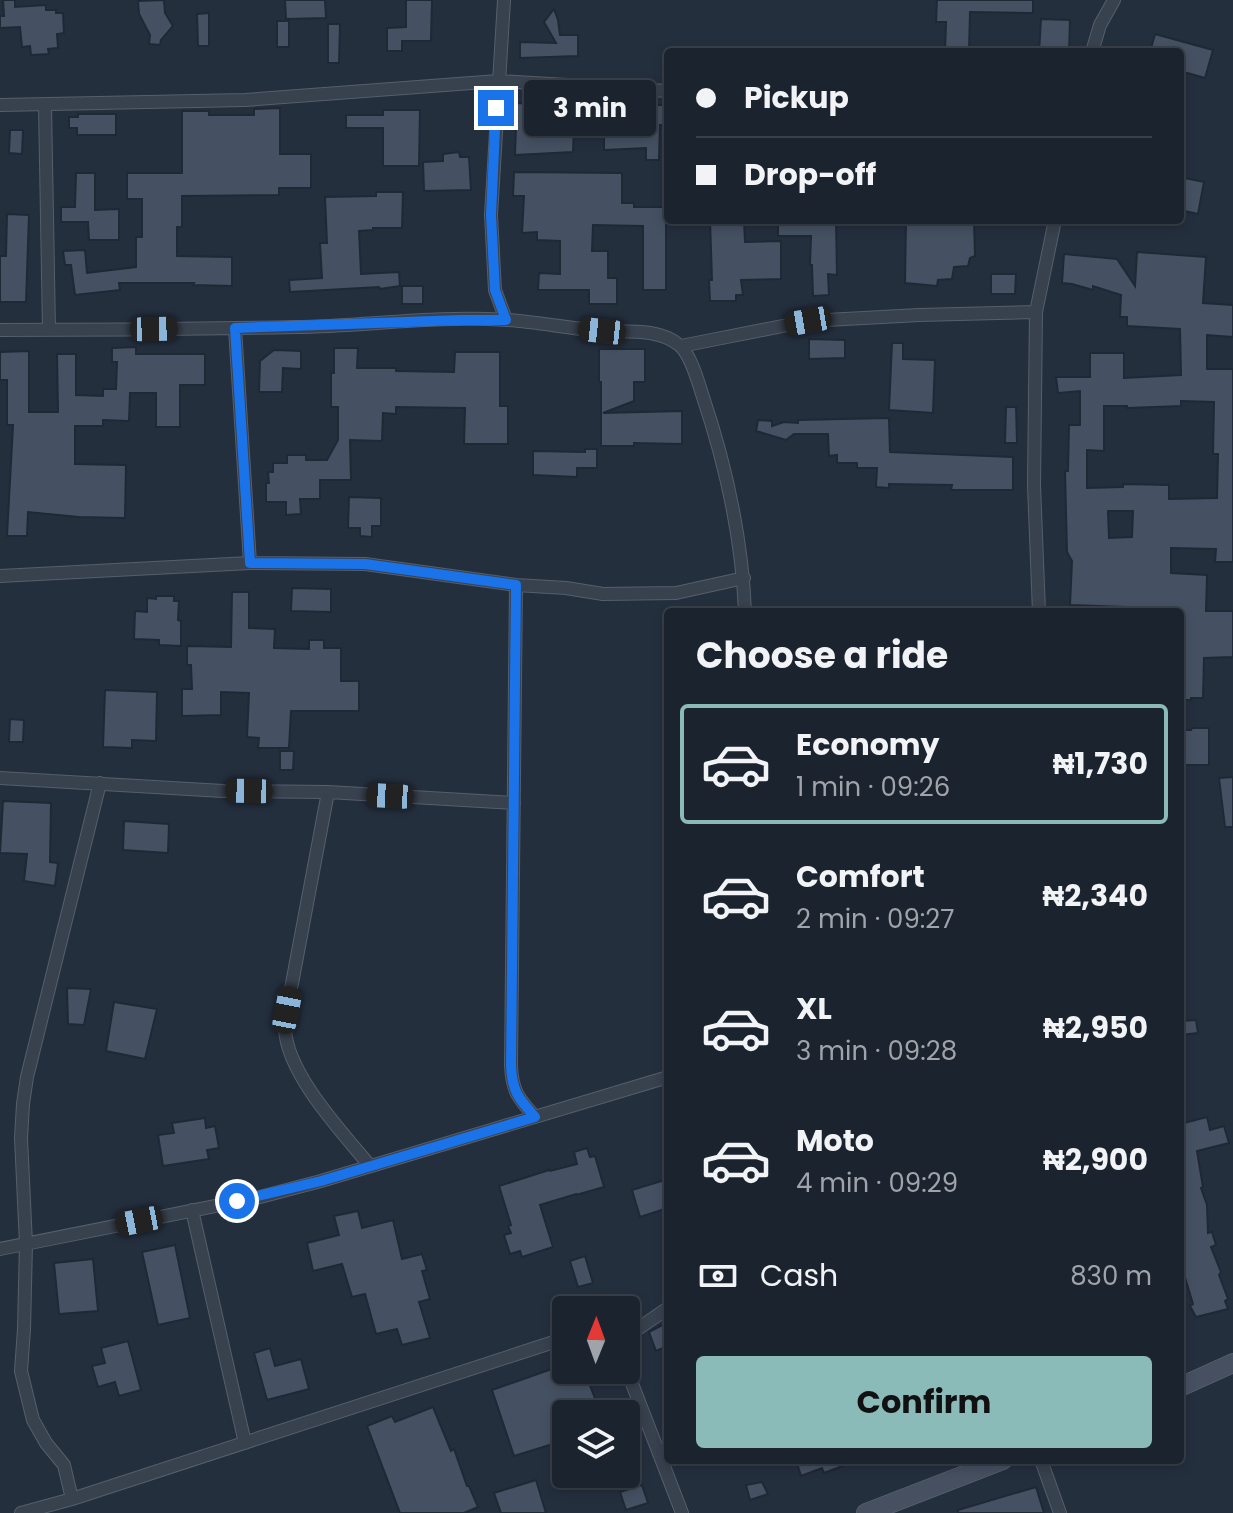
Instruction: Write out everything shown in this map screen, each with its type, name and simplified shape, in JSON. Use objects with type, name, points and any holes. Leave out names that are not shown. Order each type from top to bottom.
[{"type":"main road","points":[[1184,1385],[1233,1363]]},
{"type":"main road","points":[[866,1513],[993,1464]]},
{"type":"street","points":[[504,0],[491,215],[495,290],[506,320]]},
{"type":"street","points":[[1093,48],[1100,25],[1114,0]]},
{"type":"street","points":[[0,105],[245,100],[498,81],[664,91]]},
{"type":"street","points":[[45,105],[49,330]]},
{"type":"street","points":[[1039,608],[1034,485],[1036,312],[1054,224]]},
{"type":"street","points":[[681,346],[808,321],[1036,312]]},
{"type":"street","points":[[0,330],[235,328],[506,320],[665,337],[681,346],[695,373],[718,440],[737,523],[745,608]]},
{"type":"street","points":[[235,328],[250,563]]},
{"type":"street","points":[[0,576],[250,563],[365,564],[603,594],[676,593],[744,578]]},
{"type":"street","points":[[516,585],[512,1085],[535,1117]]},
{"type":"street","points":[[0,778],[514,803]]},
{"type":"street","points":[[72,1499],[64,1465],[33,1420],[21,1371],[26,1244],[21,1138],[27,1077],[100,783]]},
{"type":"street","points":[[328,792],[285,1031],[295,1065],[318,1101],[370,1166]]},
{"type":"street","points":[[0,1249],[260,1197],[664,1078]]},
{"type":"street","points":[[192,1210],[245,1443]]},
{"type":"street","points":[[640,1327],[664,1311]]},
{"type":"street","points":[[21,1513],[53,1509],[72,1499],[552,1343]]},
{"type":"street","points":[[632,1384],[682,1513]]},
{"type":"street","points":[[1042,1464],[1060,1513]]},
{"type":"building","points":[[3,0],[15,0],[15,7],[46,5],[46,10],[63,13],[64,33],[57,34],[58,48],[48,49],[49,54],[31,55],[30,46],[22,47],[20,27],[0,28],[0,16],[4,16]]},
{"type":"building","points":[[164,0],[165,13],[173,26],[160,45],[149,44],[150,35],[139,14],[138,1]]},
{"type":"building","points":[[285,0],[325,0],[326,18],[286,19]]},
{"type":"building","points":[[406,0],[432,0],[431,41],[402,41],[402,51],[387,51],[387,28],[406,27]]},
{"type":"building","points":[[937,0],[1033,0],[1033,13],[970,12],[969,48],[945,48],[946,22],[936,22]]},
{"type":"building","points":[[554,9],[560,35],[578,35],[578,56],[520,58],[520,42],[556,43],[544,22]]},
{"type":"building","points":[[209,13],[209,46],[198,46],[197,14]]},
{"type":"building","points":[[1041,19],[1070,20],[1069,48],[1039,48]]},
{"type":"building","points":[[277,21],[289,21],[289,47],[277,47]]},
{"type":"building","points":[[328,24],[340,24],[339,63],[328,63]]},
{"type":"building","points":[[1155,34],[1213,50],[1205,78],[1184,72],[1184,48],[1151,48]]},
{"type":"building","points":[[509,103],[575,104],[573,152],[515,155],[516,126],[508,124]]},
{"type":"building","points":[[642,105],[664,105],[659,160],[646,160],[646,148],[604,150],[604,114],[642,114]]},
{"type":"building","points":[[280,108],[280,154],[311,154],[311,188],[279,188],[279,195],[182,196],[182,227],[177,227],[177,256],[232,257],[232,286],[119,283],[120,290],[75,295],[71,265],[65,265],[63,251],[85,250],[87,273],[136,267],[136,237],[142,237],[142,199],[127,199],[127,173],[182,173],[182,111],[209,111],[209,115],[254,115],[254,109]]},
{"type":"building","points":[[383,110],[420,110],[419,166],[383,166],[383,128],[346,128],[346,115],[383,115]]},
{"type":"building","points":[[78,114],[116,114],[116,135],[77,135],[77,128],[69,128],[69,117],[78,117]]},
{"type":"building","points":[[10,130],[23,130],[22,154],[9,153]]},
{"type":"building","points":[[459,152],[460,157],[469,157],[471,190],[424,191],[423,162],[443,161],[443,154]]},
{"type":"building","points":[[514,172],[622,173],[622,203],[634,203],[634,207],[664,207],[666,290],[643,290],[643,226],[593,225],[592,251],[608,251],[608,278],[617,278],[617,304],[589,304],[589,290],[538,290],[539,273],[560,274],[560,241],[537,240],[537,232],[522,233],[524,196],[513,196]]},
{"type":"building","points":[[76,173],[95,173],[95,210],[119,209],[119,240],[89,240],[88,222],[61,222],[61,207],[75,207]]},
{"type":"building","points":[[1184,178],[1204,182],[1198,214],[1184,211]]},
{"type":"building","points":[[376,192],[403,192],[402,228],[359,231],[361,274],[399,272],[400,286],[290,292],[289,280],[322,278],[320,243],[327,243],[325,197],[376,196]]},
{"type":"building","points":[[7,214],[29,215],[26,302],[0,302],[0,256],[6,256]]},
{"type":"building","points":[[710,224],[744,224],[745,242],[781,241],[781,279],[741,280],[743,295],[736,295],[736,301],[710,301],[709,280],[712,280]]},
{"type":"building","points":[[778,224],[836,224],[837,275],[828,274],[829,295],[813,296],[811,236],[778,236]]},
{"type":"building","points":[[906,224],[974,224],[975,256],[970,258],[968,266],[954,267],[952,279],[938,280],[937,286],[905,283]]},
{"type":"building","points":[[1137,252],[1206,257],[1203,303],[1233,305],[1233,337],[1207,335],[1207,369],[1233,369],[1233,562],[1215,562],[1216,549],[1171,548],[1171,573],[1207,575],[1206,611],[1233,611],[1233,657],[1204,658],[1203,698],[1184,700],[1184,608],[1070,605],[1072,561],[1067,552],[1065,471],[1068,471],[1069,425],[1080,425],[1080,391],[1058,393],[1056,377],[1090,377],[1090,353],[1124,353],[1124,378],[1181,375],[1180,329],[1127,326],[1127,317],[1120,317],[1121,295],[1093,286],[1093,290],[1062,283],[1064,254],[1117,259],[1135,286]],"holes":[[[1181,401],[1214,402],[1213,454],[1218,454],[1217,498],[1169,499],[1169,485],[1123,484],[1123,487],[1087,488],[1087,450],[1104,451],[1104,406],[1127,408],[1181,406]],[[1108,511],[1133,511],[1132,537],[1109,538]]]},
{"type":"building","points":[[991,274],[1016,274],[1015,294],[991,294]]},
{"type":"building","points":[[402,286],[423,286],[423,304],[402,304]]},
{"type":"building","points":[[809,339],[845,340],[845,358],[809,359]]},
{"type":"building","points":[[892,343],[903,343],[903,359],[935,360],[933,413],[889,410]]},
{"type":"building","points":[[136,347],[136,354],[205,354],[205,385],[180,385],[180,427],[156,427],[156,393],[130,393],[129,421],[103,420],[103,426],[75,426],[75,464],[126,465],[125,518],[28,512],[27,536],[7,536],[13,425],[7,425],[7,380],[0,380],[0,352],[29,351],[29,412],[58,412],[57,354],[76,354],[76,395],[103,396],[103,389],[116,389],[117,362],[112,362],[112,348]]},
{"type":"building","points":[[334,348],[358,348],[357,368],[396,368],[396,371],[454,372],[455,352],[500,352],[500,406],[508,406],[508,444],[464,444],[465,408],[396,407],[396,414],[383,413],[382,441],[350,440],[351,480],[320,480],[320,499],[300,499],[301,514],[286,515],[286,502],[266,502],[266,483],[269,483],[268,472],[273,472],[273,463],[287,463],[287,455],[306,455],[306,460],[327,460],[338,440],[338,407],[331,407]]},
{"type":"building","points":[[599,349],[645,349],[645,382],[634,382],[634,401],[603,413],[682,411],[682,444],[601,446]]},
{"type":"building","points":[[274,350],[301,351],[301,369],[283,368],[282,392],[259,392],[260,361]]},
{"type":"building","points":[[1006,407],[1016,407],[1017,443],[1005,443]]},
{"type":"building","points":[[889,418],[890,452],[1013,457],[1013,490],[951,490],[952,485],[889,484],[889,488],[876,487],[877,468],[857,468],[857,463],[837,463],[837,455],[829,456],[828,434],[794,434],[786,440],[756,431],[758,420],[772,421],[772,426],[784,422],[798,423],[798,420]]},
{"type":"building","points":[[585,449],[597,449],[597,468],[577,468],[577,477],[533,475],[533,451],[585,452]]},
{"type":"building","points":[[349,497],[381,498],[381,526],[372,526],[372,537],[360,536],[360,528],[348,528]]},
{"type":"building","points":[[292,588],[331,589],[331,612],[291,611]]},
{"type":"building","points":[[232,592],[249,592],[249,628],[275,629],[274,648],[309,649],[309,640],[324,640],[324,648],[341,648],[341,681],[359,681],[359,711],[291,711],[289,748],[258,748],[259,738],[247,737],[249,693],[221,692],[221,715],[182,716],[182,689],[192,689],[187,646],[231,647]]},
{"type":"building","points":[[156,596],[174,596],[174,601],[179,601],[181,646],[159,645],[159,640],[134,639],[135,611],[147,612],[147,598],[156,599]]},
{"type":"building","points":[[105,690],[157,692],[156,741],[132,740],[132,748],[103,747]]},
{"type":"building","points":[[10,719],[24,720],[23,742],[9,742]]},
{"type":"building","points":[[1209,728],[1209,765],[1184,765],[1184,730]]},
{"type":"building","points":[[280,751],[294,751],[293,770],[280,770]]},
{"type":"building","points":[[1233,777],[1233,827],[1225,827],[1219,778]]},
{"type":"building","points":[[3,801],[51,803],[50,862],[58,863],[55,886],[24,881],[27,854],[0,853]]},
{"type":"building","points":[[124,821],[169,824],[168,853],[123,850]]},
{"type":"building","points":[[67,988],[91,989],[84,1025],[68,1024]]},
{"type":"building","points":[[114,1002],[157,1009],[145,1059],[106,1051]]},
{"type":"building","points":[[1196,1020],[1198,1033],[1184,1035],[1184,1021]]},
{"type":"building","points":[[1207,1117],[1210,1130],[1224,1126],[1229,1143],[1197,1151],[1201,1188],[1207,1205],[1208,1233],[1212,1232],[1216,1245],[1211,1247],[1221,1272],[1219,1275],[1228,1299],[1225,1301],[1228,1309],[1196,1317],[1190,1306],[1193,1304],[1184,1274],[1184,1123]]},
{"type":"building","points":[[205,1118],[206,1128],[215,1126],[219,1148],[207,1150],[209,1159],[163,1166],[158,1135],[174,1133],[172,1123]]},
{"type":"building","points":[[587,1148],[590,1157],[595,1156],[604,1187],[540,1205],[553,1247],[522,1257],[520,1251],[510,1254],[504,1235],[511,1233],[508,1226],[511,1225],[499,1186],[577,1164],[574,1152]]},
{"type":"building","points":[[664,1180],[664,1209],[640,1217],[632,1190]]},
{"type":"building","points":[[358,1211],[362,1228],[393,1220],[402,1259],[422,1254],[427,1270],[422,1271],[430,1299],[419,1302],[430,1338],[402,1345],[397,1329],[376,1334],[365,1294],[352,1297],[342,1264],[313,1271],[307,1243],[339,1235],[334,1216]]},
{"type":"building","points":[[175,1245],[190,1318],[158,1325],[142,1252]]},
{"type":"building","points":[[585,1256],[593,1283],[578,1287],[570,1261]]},
{"type":"building","points":[[93,1259],[98,1311],[59,1314],[54,1263]]},
{"type":"building","points":[[664,1324],[664,1348],[656,1351],[649,1332]]},
{"type":"building","points":[[128,1341],[141,1390],[119,1396],[115,1382],[98,1387],[92,1366],[105,1363],[101,1348]]},
{"type":"building","points":[[270,1348],[275,1366],[301,1359],[309,1389],[267,1400],[254,1353]]},
{"type":"building","points":[[552,1369],[552,1384],[589,1384],[596,1400],[552,1400],[552,1444],[514,1456],[492,1390]]},
{"type":"building","points":[[433,1407],[478,1507],[464,1513],[400,1513],[367,1426],[392,1416],[395,1422]]},
{"type":"building","points":[[797,1464],[848,1464],[824,1473],[822,1468],[801,1476]]},
{"type":"building","points":[[536,1480],[546,1513],[501,1513],[494,1493]]},
{"type":"building","points":[[762,1482],[768,1494],[750,1500],[746,1485]]},
{"type":"building","points":[[640,1486],[648,1503],[626,1510],[620,1492]]},
{"type":"building","points":[[1036,1487],[1044,1513],[958,1513],[958,1510]]},
{"type":"route","points":[[237,1201],[321,1181],[535,1117],[512,1085],[511,1065],[516,585],[365,564],[250,563],[235,328],[506,320],[495,290],[491,215],[496,108]]}]
